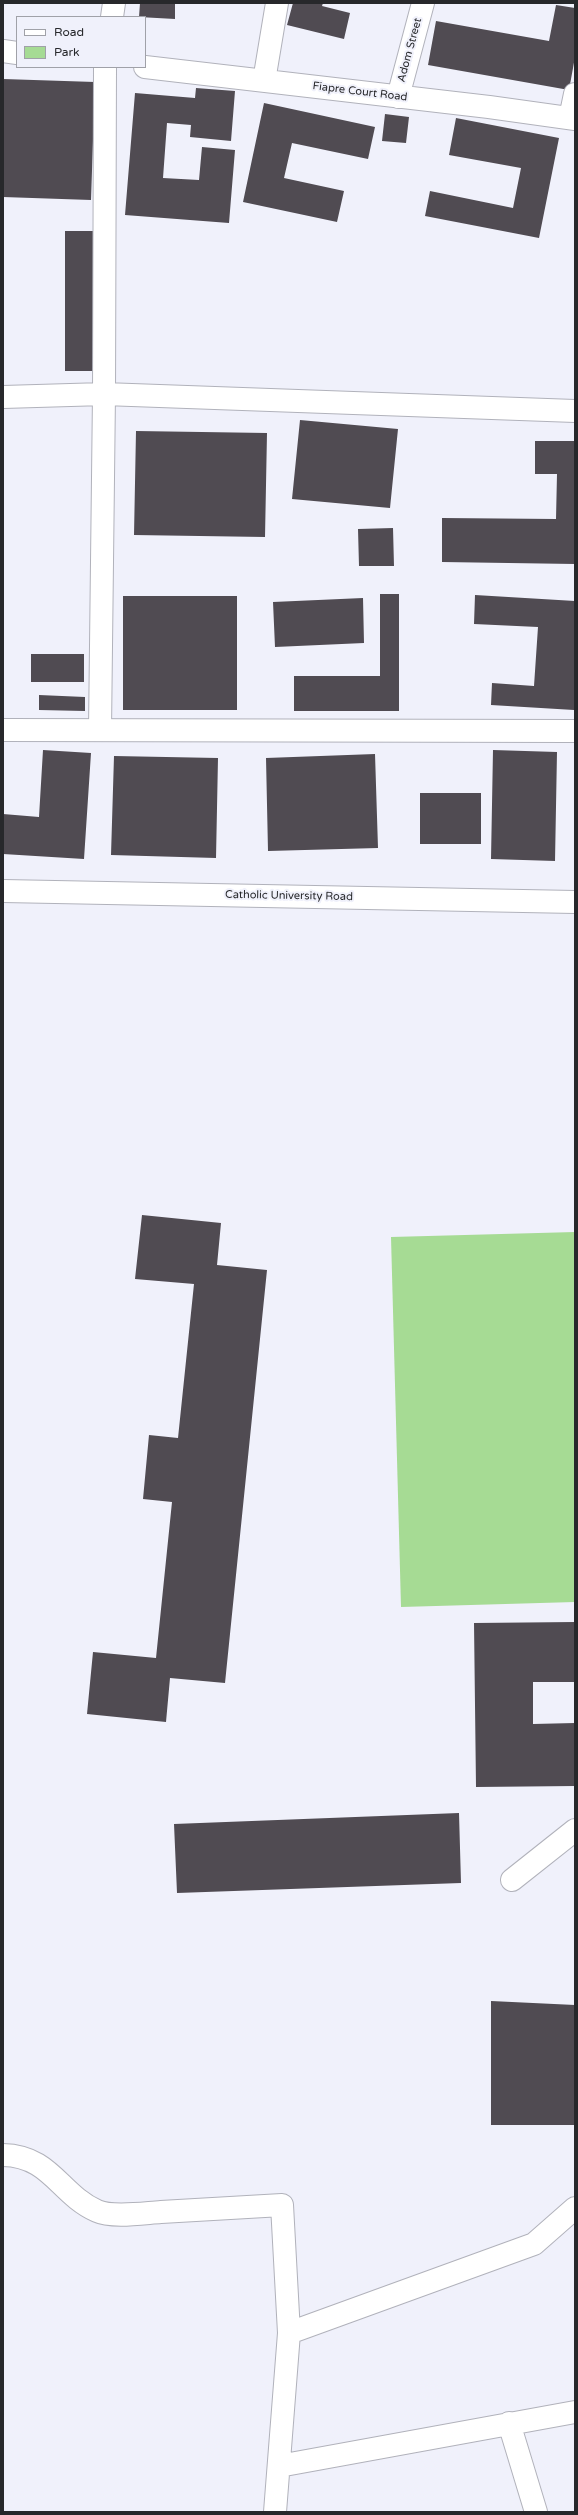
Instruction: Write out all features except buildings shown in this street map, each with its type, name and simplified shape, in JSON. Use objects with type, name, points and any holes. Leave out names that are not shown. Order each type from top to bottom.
[{"type":"street","points":[[112,16],[114,3]]},
{"type":"street","points":[[264,81],[277,3]]},
{"type":"street","name":"Adom Street","points":[[398,97],[423,3]]},
{"type":"street","points":[[3,51],[16,53]]},
{"type":"street","name":"Fiapre Court Road","points":[[146,67],[572,119]]},
{"type":"street","points":[[100,730],[104,394],[105,68]]},
{"type":"street","points":[[572,119],[575,94]]},
{"type":"street","points":[[3,397],[104,394],[575,411]]},
{"type":"street","points":[[3,730],[575,731]]},
{"type":"street","name":"Catholic University Road","points":[[3,891],[575,902]]},
{"type":"street","points":[[512,1880],[575,1830]]},
{"type":"street","points":[[3,2155],[29,2158],[45,2169],[75,2197],[98,2212],[130,2214],[282,2205],[289,2333],[276,2512]]},
{"type":"street","points":[[289,2333],[534,2244],[575,2208]]},
{"type":"street","points":[[279,2466],[575,2412]]},
{"type":"street","points":[[509,2423],[536,2512]]},
{"type":"green space","points":[[575,1232],[575,1602],[401,1607],[391,1237]]}]
